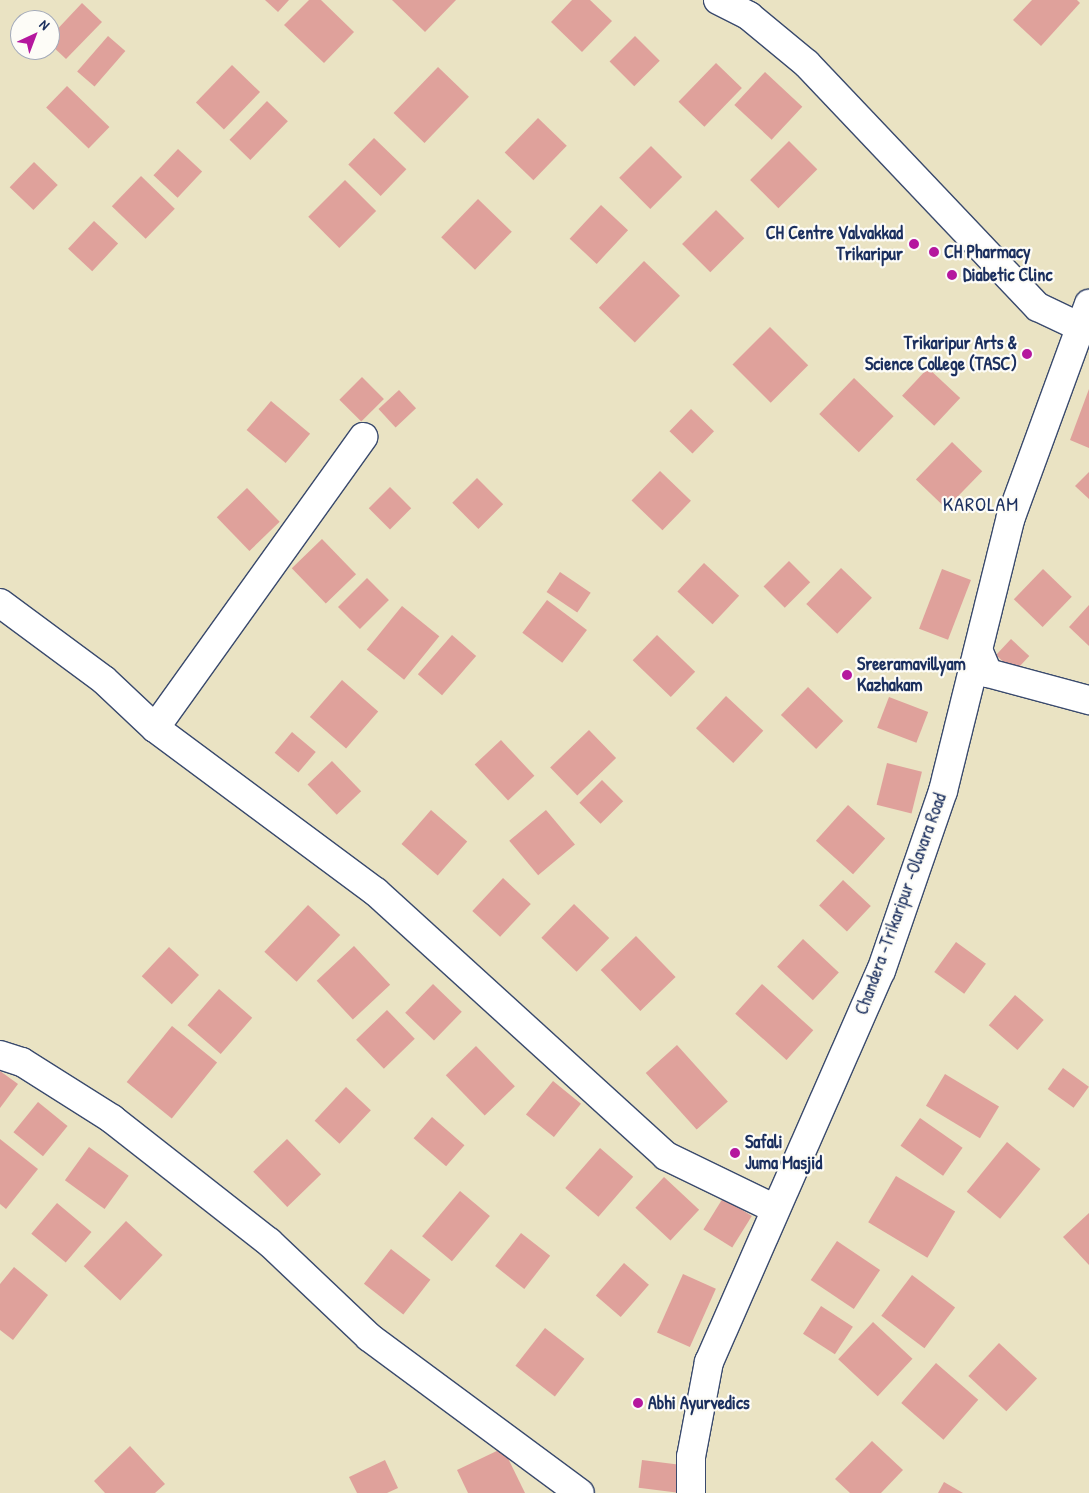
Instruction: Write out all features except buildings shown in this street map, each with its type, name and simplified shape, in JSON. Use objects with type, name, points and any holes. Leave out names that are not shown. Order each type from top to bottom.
[{"type":"street","points":[[718,0],[749,16],[807,64],[1038,307],[1083,315]]},
{"type":"street","name":"Chandera -Trikaripur -Olavara Road","points":[[691,1493],[690,1457],[709,1362],[881,971],[942,791],[979,652],[1011,517],[1083,315]]},
{"type":"street","points":[[155,728],[363,437]]},
{"type":"street","points":[[0,603],[104,680],[155,728],[376,892],[666,1156],[775,1209]]},
{"type":"street","points":[[979,652],[988,673],[1089,700]]},
{"type":"street","points":[[0,1055],[22,1062],[112,1120],[269,1242],[369,1337],[580,1493]]},
{"type":"place","name":"CH Centre Valvakkad Trikaripur","points":[[914,244]]},
{"type":"place","name":"CH Pharmacy","points":[[934,252]]},
{"type":"place","name":"Diabetic Clinc","points":[[952,275]]},
{"type":"place","name":"Trikaripur Arts & Science College (TASC)","points":[[1027,354]]},
{"type":"place","name":"Sreeramavillyam Kazhakam","points":[[847,675]]},
{"type":"place","name":"Safali Juma Masjid","points":[[735,1153]]},
{"type":"place","name":"Abhi Ayurvedics","points":[[638,1403]]},
{"type":"district","name":"KAROLAM","points":[[981,503]]}]
